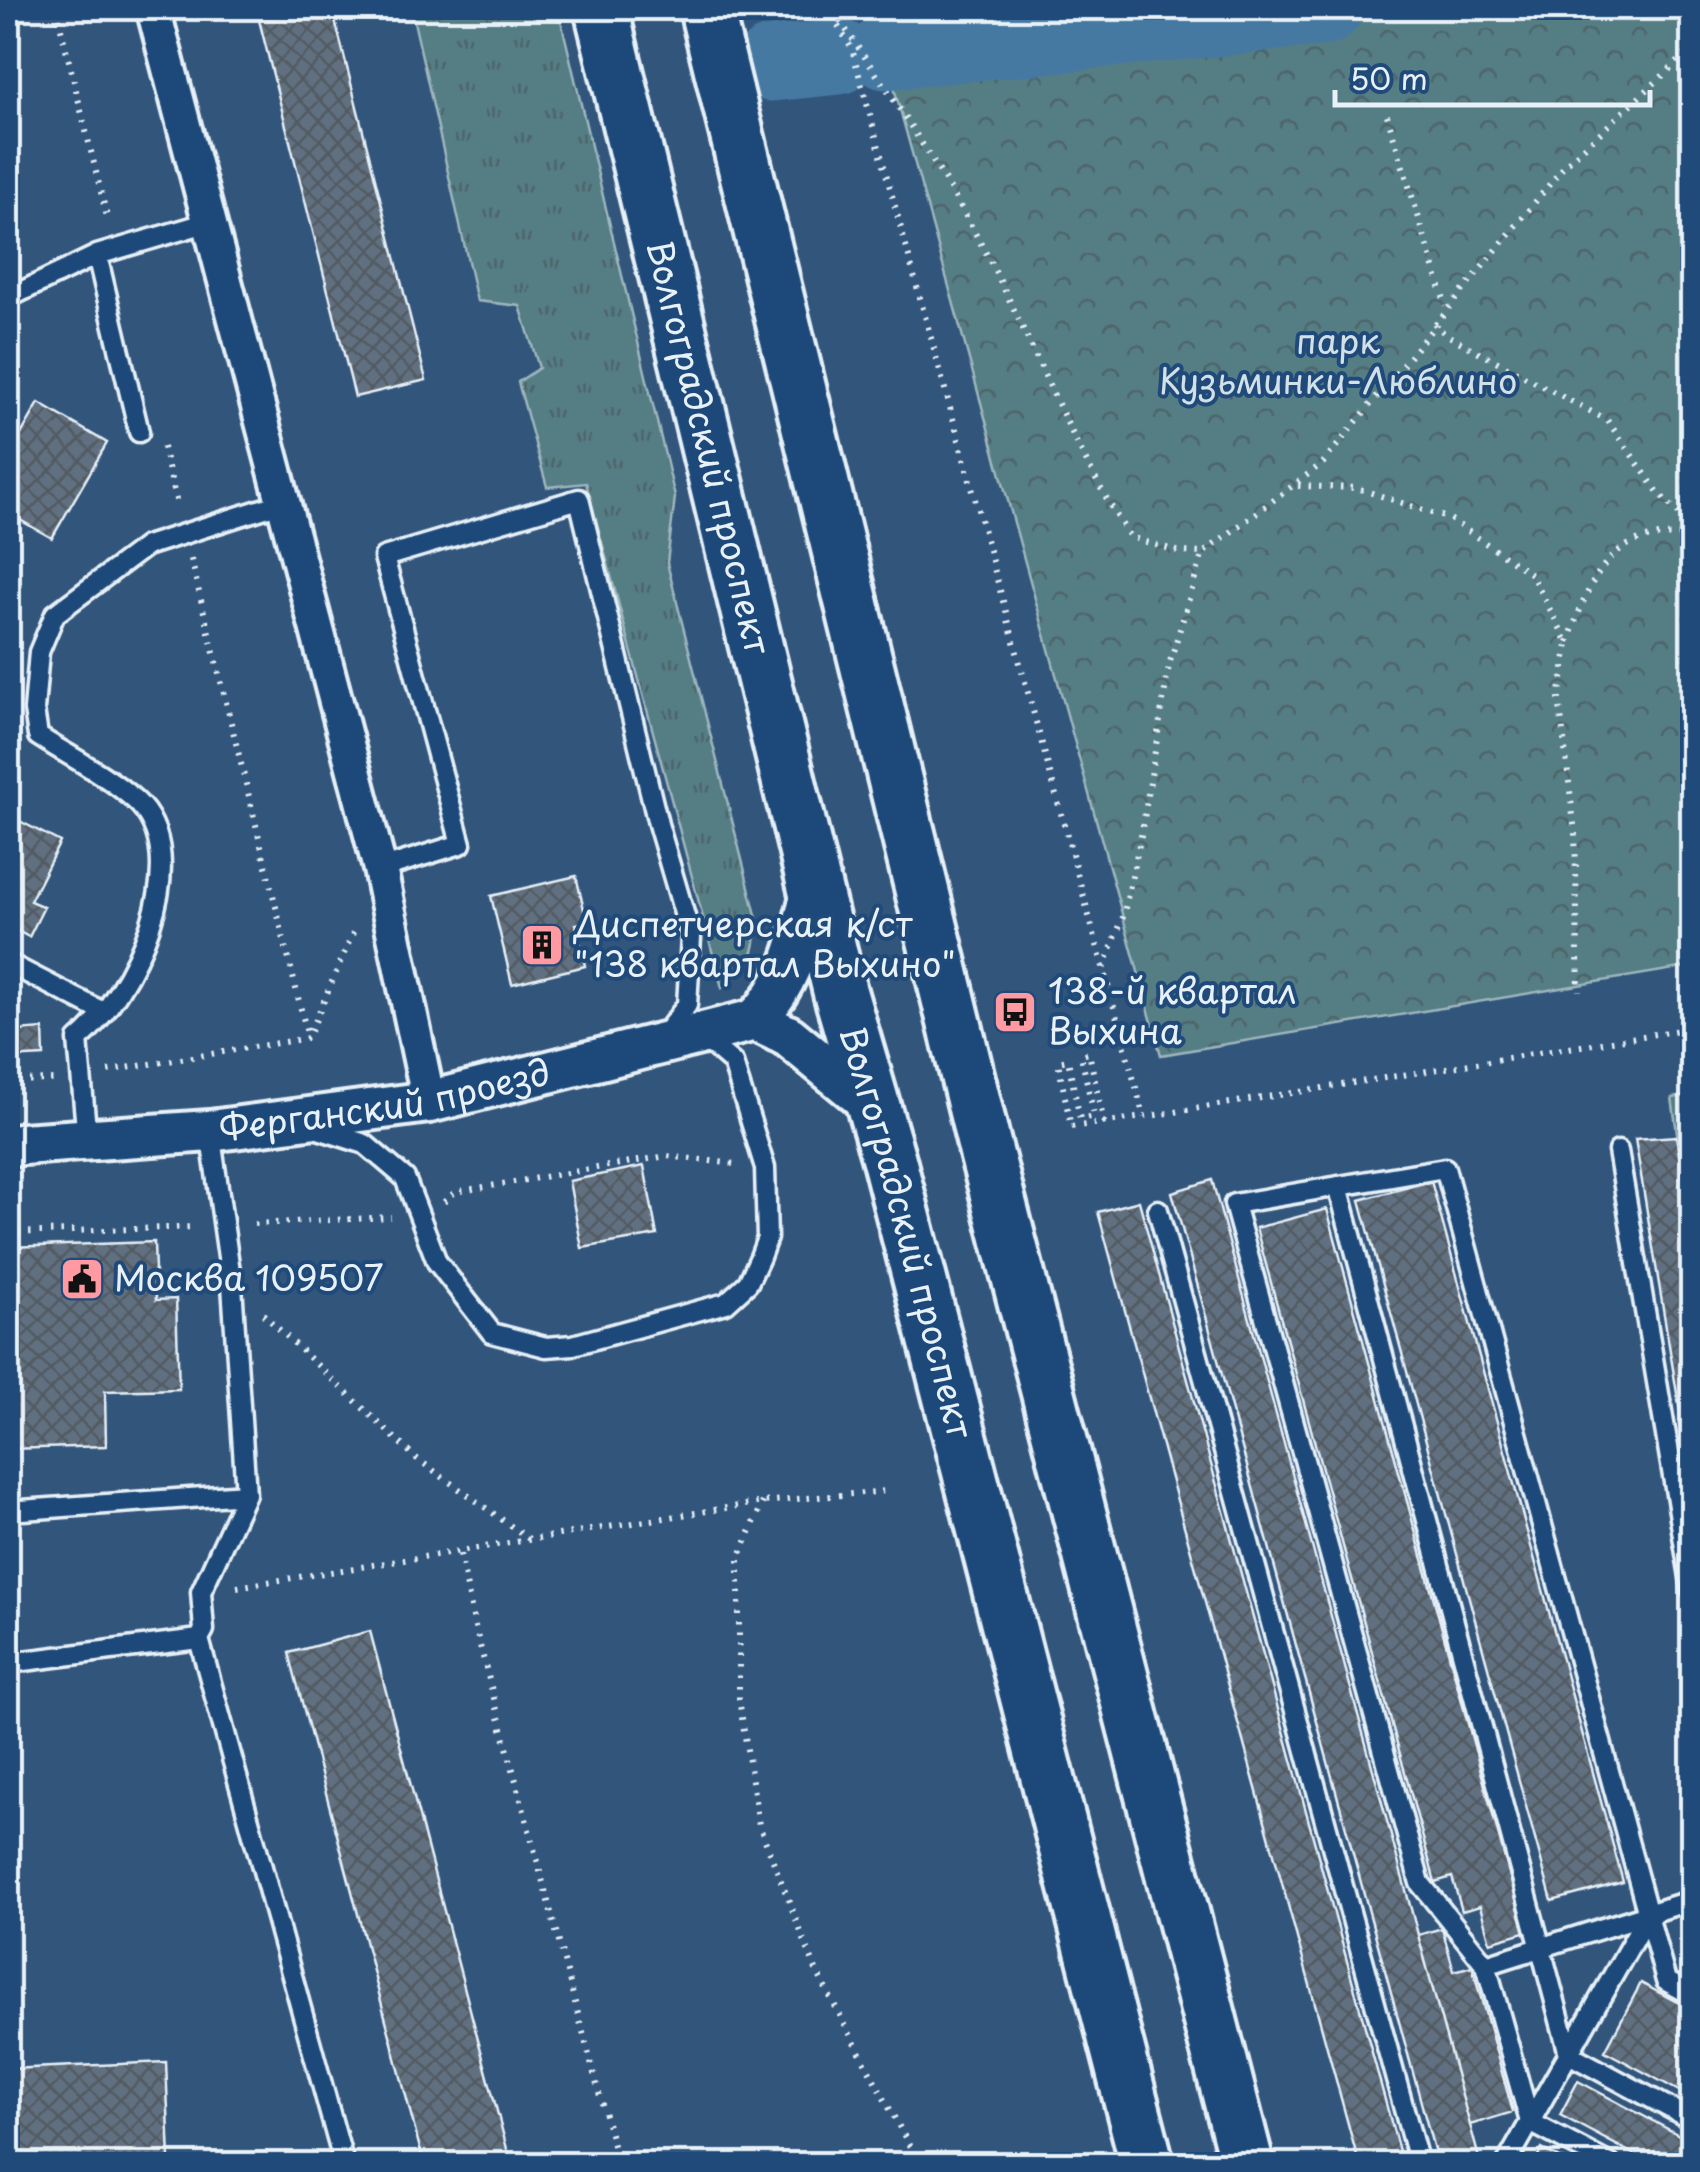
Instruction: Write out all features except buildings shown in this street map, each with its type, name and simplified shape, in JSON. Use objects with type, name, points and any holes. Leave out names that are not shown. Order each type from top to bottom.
[{"type":"main road","name":"Волгоградский проспект","points":[[601,8],[814,885],[1147,2164]]},
{"type":"main road","points":[[706,8],[978,1121],[1247,2164]]},
{"type":"street","points":[[152,8],[380,869],[428,1102]]},
{"type":"street","points":[[814,885],[793,964],[776,998],[756,1020],[788,1036],[873,1106]]},
{"type":"street","name":"Ферганский проезд","points":[[8,1145],[210,1130],[428,1102],[756,1020]]},
{"type":"lane","points":[[8,298],[97,256],[210,222]]},
{"type":"lane","points":[[97,256],[139,432]]},
{"type":"lane","points":[[380,869],[461,844],[384,557],[578,499],[658,824],[691,937],[687,1005],[658,1042]]},
{"type":"lane","points":[[87,1140],[78,1040],[103,1012],[152,932],[162,860],[152,824],[136,801],[38,736],[34,710],[39,652],[55,614],[146,546],[284,502]]},
{"type":"lane","points":[[8,963],[103,1012]]},
{"type":"lane","points":[[296,1121],[365,1144],[405,1178],[437,1262],[492,1333],[546,1347],[574,1345],[726,1303],[748,1283],[760,1258],[767,1238],[764,1168],[732,1063],[700,1036]]},
{"type":"lane","points":[[210,1130],[232,1285],[246,1494],[201,1592],[204,1630],[199,1640],[344,2164]]},
{"type":"lane","points":[[1618,1152],[1692,1590]]},
{"type":"lane","points":[[1610,2164],[1530,2122],[1486,1965],[1420,1883],[1234,1204],[1444,1168],[1666,1981],[1692,1995]]},
{"type":"lane","points":[[1338,1186],[1569,2054],[1692,2120]]},
{"type":"lane","points":[[1158,1210],[1419,2164]]},
{"type":"lane","points":[[8,1512],[246,1494]]},
{"type":"lane","points":[[8,1663],[199,1640]]},
{"type":"lane","points":[[1486,1965],[1692,1900]]},
{"type":"lane","points":[[1506,2164],[1648,1914]]},
{"type":"path","points":[[829,8],[919,137],[988,259],[1094,482],[1130,536],[1180,552],[1203,553]]},
{"type":"path","points":[[829,8],[852,49],[1144,1117]]},
{"type":"path","points":[[1104,970],[1123,917],[1142,831],[1169,665],[1203,553],[1297,486],[1336,448],[1566,164],[1692,49]]},
{"type":"path","points":[[1387,114],[1447,307]]},
{"type":"path","points":[[1434,323],[1445,334],[1607,420],[1658,492],[1692,528]]},
{"type":"path","points":[[1297,486],[1357,488],[1450,519],[1531,574],[1568,643]]},
{"type":"path","points":[[1579,991],[1574,833],[1559,698],[1568,643],[1591,577],[1620,548],[1661,533],[1692,537]]},
{"type":"path","points":[[8,1081],[82,1075],[308,1038],[380,869]]},
{"type":"path","points":[[1104,1123],[1090,1054],[1081,1055],[1094,1116],[1080,1119],[1068,1060],[1058,1062],[1071,1128],[1144,1117],[1692,1028]]},
{"type":"path","points":[[232,1285],[416,1458],[532,1542]]},
{"type":"path","points":[[201,1592],[460,1554],[763,1502],[886,1491]]},
{"type":"path","points":[[763,1502],[739,1558],[739,1698],[760,1825],[816,1970],[919,2164]]},
{"type":"path","points":[[460,1554],[475,1627],[618,2164]]},
{"type":"green space","points":[[411,8],[558,8],[675,497],[667,563],[757,919],[750,959],[722,988],[586,483],[547,487],[518,382],[539,368],[520,306],[477,301]]},
{"type":"green space","name":"парк Кузьминки-Люблино","points":[[872,8],[1692,8],[1692,966],[1161,1055]]},
{"type":"green space","points":[[1692,1095],[1692,1187],[1685,1188],[1672,1098]]},
{"type":"waterway","points":[[886,52],[1325,8]]},
{"type":"waterway","points":[[771,64],[839,57]]},
{"type":"place","name":"Диспетчерская к/ст \"138 квартал Выхино\"","points":[[542,945]]},
{"type":"place","name":"138-й квартал Выхина","points":[[1015,1012]]},
{"type":"place","name":"Москва 109507","points":[[82,1279]]}]
